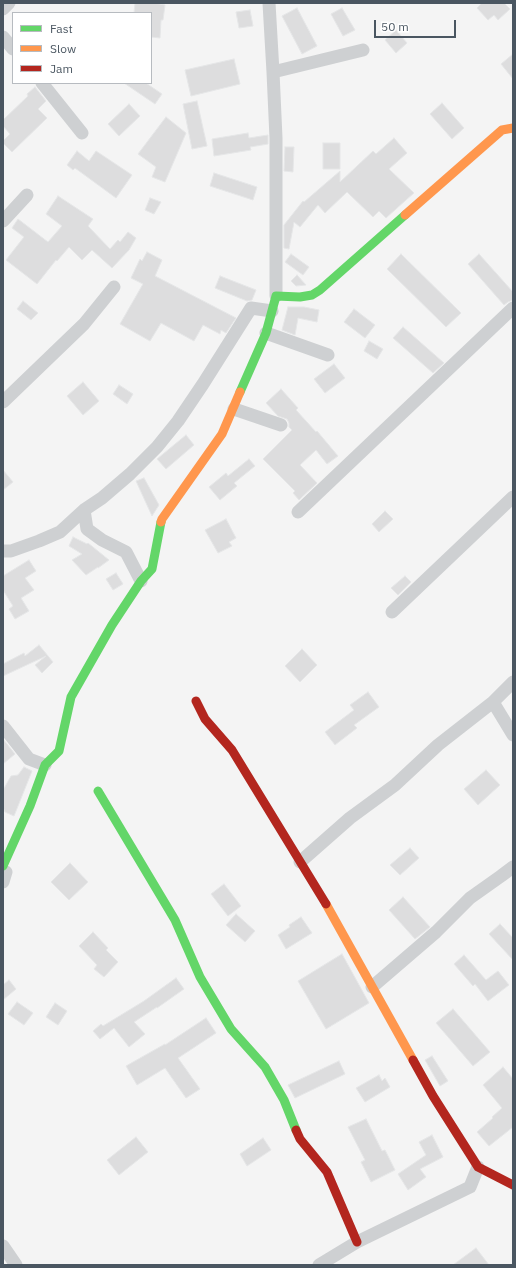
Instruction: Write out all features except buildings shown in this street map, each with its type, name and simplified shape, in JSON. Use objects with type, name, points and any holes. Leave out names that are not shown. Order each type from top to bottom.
[{"type":"street","points":[[4,873],[45,765],[59,751],[71,697],[112,625],[141,581],[152,569],[162,519],[222,434],[266,333],[276,296],[276,138],[269,3]]},
{"type":"street","points":[[3,37],[12,48]]},
{"type":"street","points":[[273,72],[363,50]]},
{"type":"street","points":[[43,84],[82,133]]},
{"type":"street","points":[[276,296],[300,297],[312,295],[320,290],[502,130],[513,128]]},
{"type":"street","points":[[3,221],[27,195]]},
{"type":"street","points":[[3,402],[84,324],[114,287]]},
{"type":"street","points":[[3,551],[11,551],[60,532],[84,510],[102,498],[130,474],[157,447],[178,421],[251,308],[272,311]]},
{"type":"street","points":[[298,512],[513,308]]},
{"type":"street","points":[[266,333],[328,355]]},
{"type":"street","points":[[234,408],[281,425]]},
{"type":"street","points":[[392,612],[513,497]]},
{"type":"street","points":[[84,510],[87,528],[102,540],[126,552],[141,581]]},
{"type":"street","points":[[300,862],[350,818],[394,785],[438,745],[493,702],[513,682]]},
{"type":"street","points":[[196,701],[205,719],[232,750],[333,916],[433,1096],[478,1167],[513,1185]]},
{"type":"street","points":[[493,702],[513,735]]},
{"type":"street","points":[[3,726],[29,759],[45,765]]},
{"type":"street","points":[[98,791],[175,920],[200,978],[231,1030],[265,1067],[284,1100],[300,1139],[327,1172],[357,1242]]},
{"type":"street","points":[[372,987],[436,932],[470,898],[513,866]]},
{"type":"street","points":[[319,1265],[357,1242],[470,1187],[478,1167]]},
{"type":"street","points":[[3,1246],[16,1265]]},
{"type":"traffic: fast","points":[[240,392],[266,333],[276,296],[300,297],[312,295],[320,290],[405,215]]},
{"type":"traffic: fast","points":[[3,866],[30,806],[45,765],[59,751],[71,697],[112,625],[141,581],[152,569],[161,522]]},
{"type":"traffic: fast","points":[[98,791],[175,920],[200,977],[231,1029],[265,1067],[284,1100],[296,1130]]},
{"type":"traffic: slow","points":[[405,215],[502,130],[513,128]]},
{"type":"traffic: slow","points":[[161,522],[222,434],[240,392]]},
{"type":"traffic: slow","points":[[326,904],[413,1060]]},
{"type":"traffic: jam","points":[[196,701],[205,719],[232,750],[326,904]]},
{"type":"traffic: jam","points":[[413,1060],[433,1096],[478,1167],[513,1185]]},
{"type":"traffic: jam","points":[[296,1130],[300,1139],[327,1172],[357,1242]]}]
